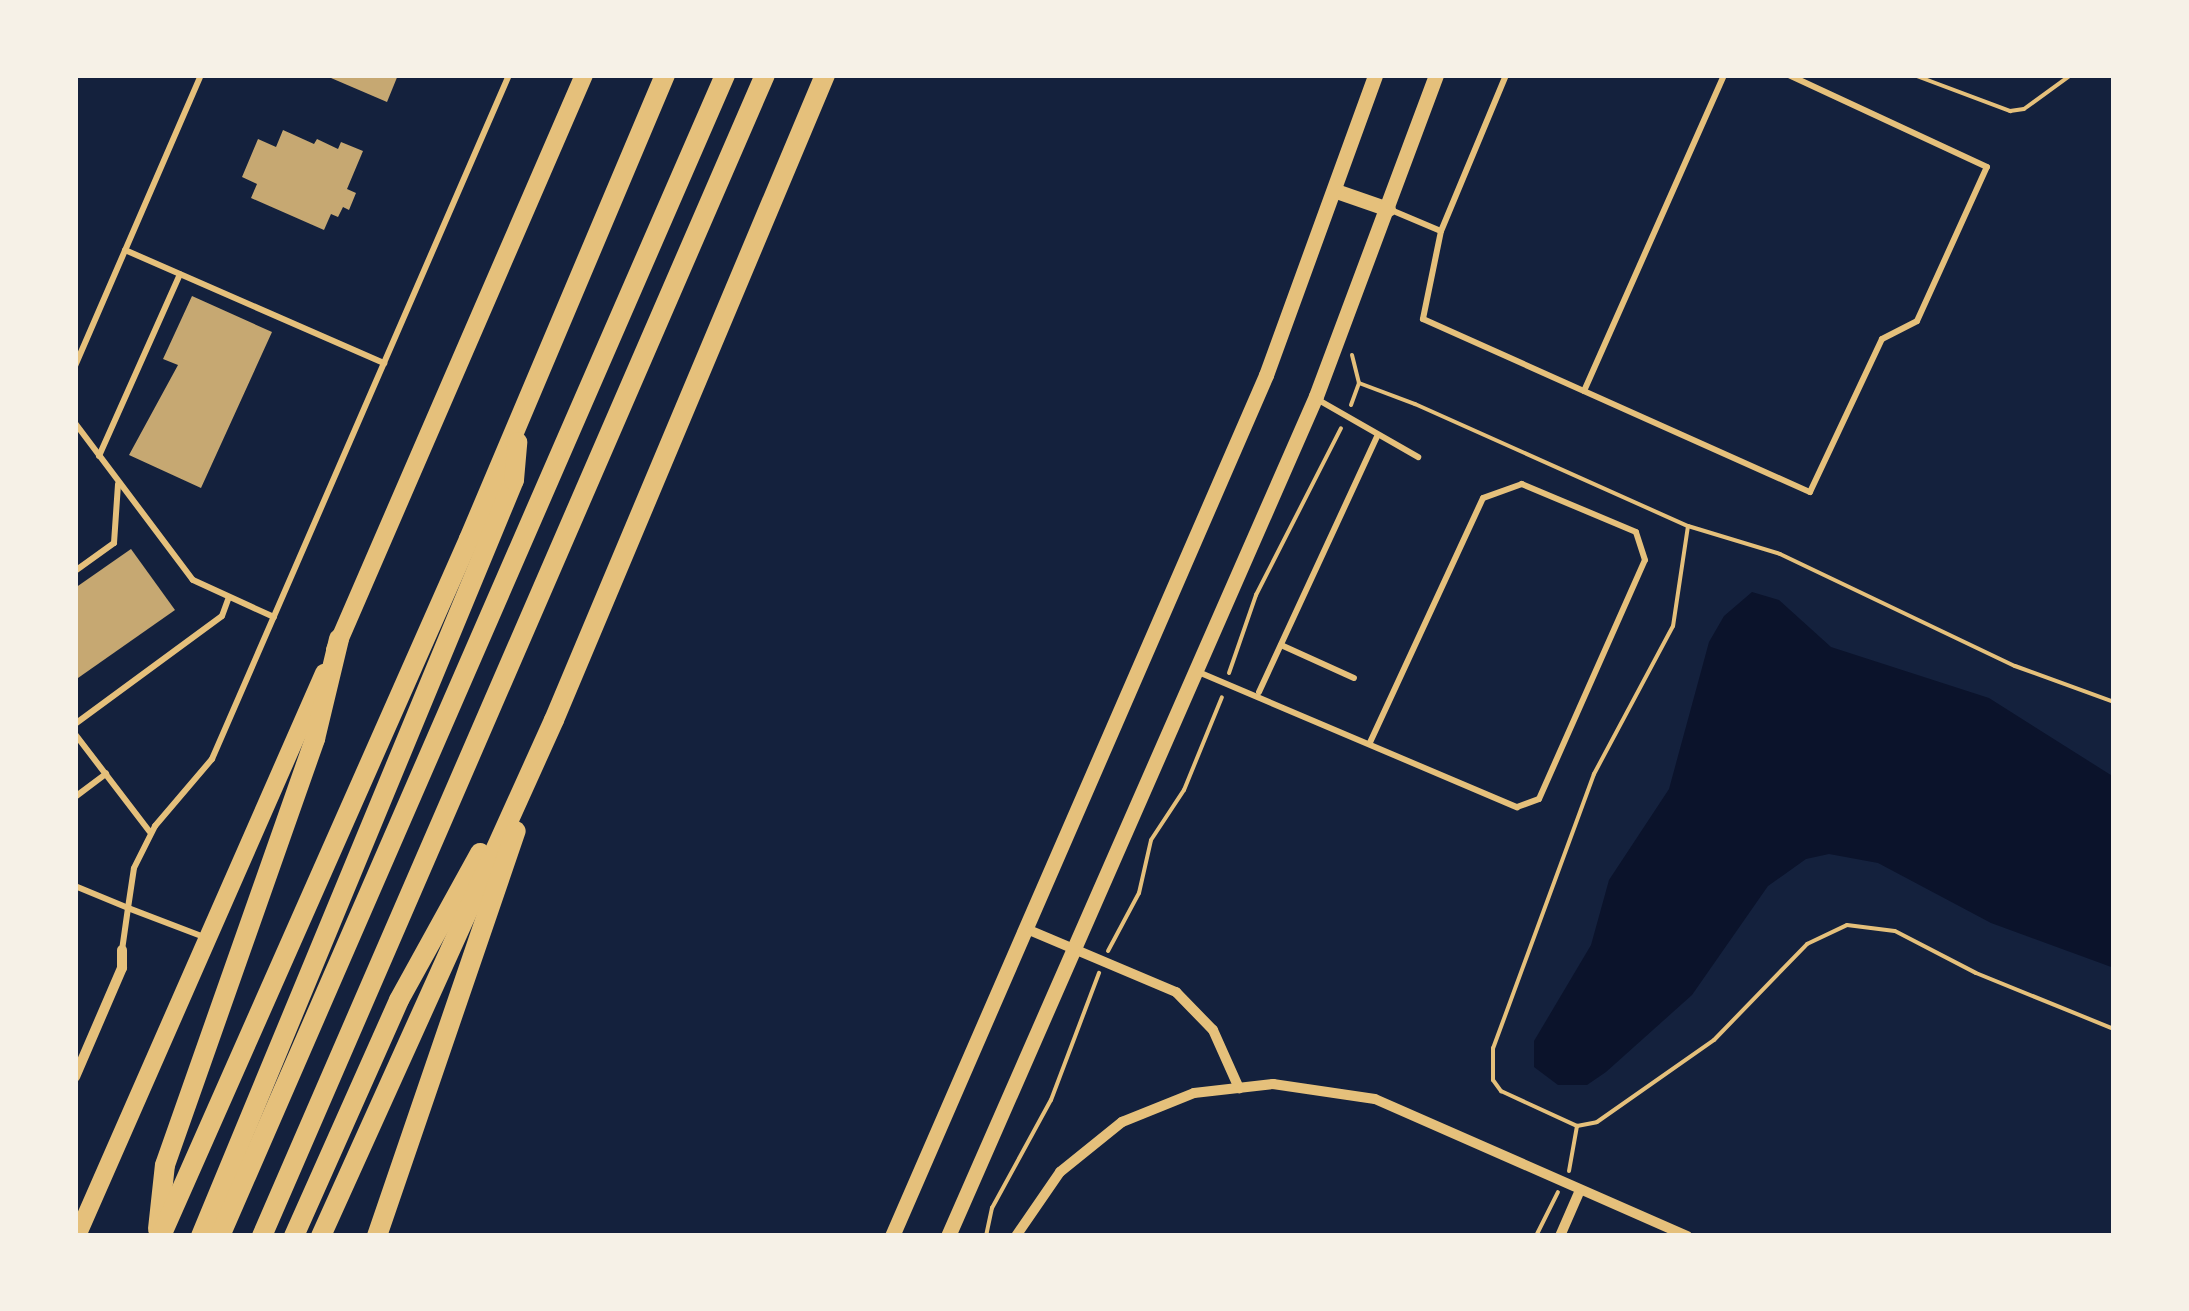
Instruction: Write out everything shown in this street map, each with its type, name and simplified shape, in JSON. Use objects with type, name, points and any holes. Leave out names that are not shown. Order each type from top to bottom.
[{"type":"highway","points":[[159,1236],[518,425],[665,75]]},
{"type":"highway","points":[[220,1236],[725,75]]},
{"type":"highway","points":[[262,1236],[766,75]]},
{"type":"highway","points":[[321,1236],[554,720],[825,75]]},
{"type":"highway","points":[[201,1236],[514,480],[518,425]]},
{"type":"highway","points":[[159,1236],[165,1166],[315,738],[339,640]]},
{"type":"highway","points":[[294,1236],[398,1000],[554,720]]},
{"type":"highway","points":[[378,1236],[554,720]]},
{"type":"main road","points":[[77,1236],[584,75]]},
{"type":"street","points":[[892,1236],[1029,930],[1266,375],[1376,75]]},
{"type":"street","points":[[948,1236],[1315,398],[1436,75]]},
{"type":"street","points":[[1336,191],[1388,208]]},
{"type":"street","points":[[1029,930],[1176,992],[1213,1030],[1239,1088]]},
{"type":"street","points":[[75,1077],[122,968],[122,950]]},
{"type":"street","points":[[1016,1236],[1060,1172],[1122,1122],[1194,1093],[1306,1084],[1375,1099],[1686,1236]]},
{"type":"street","points":[[1560,1236],[1580,1190]]},
{"type":"lane","points":[[75,366],[201,75]]},
{"type":"lane","points":[[122,950],[128,908],[150,833],[212,758],[510,75]]},
{"type":"lane","points":[[1506,75],[1441,232],[1423,319],[1810,492],[1822,476],[1882,340],[1917,321],[1987,167],[1790,75]]},
{"type":"lane","points":[[1584,391],[1724,75]]},
{"type":"lane","points":[[1388,208],[1441,232]]},
{"type":"lane","points":[[125,250],[384,363]]},
{"type":"lane","points":[[99,456],[180,274]]},
{"type":"lane","points":[[1315,398],[1418,457]]},
{"type":"lane","points":[[75,423],[193,580],[274,617]]},
{"type":"lane","points":[[1260,692],[1378,434]]},
{"type":"lane","points":[[75,571],[114,542],[118,482]]},
{"type":"lane","points":[[1195,670],[1260,692],[1370,744],[1517,807],[1539,799],[1645,560],[1636,532],[1522,484],[1483,498],[1370,744]]},
{"type":"lane","points":[[75,724],[222,616],[229,597]]},
{"type":"lane","points":[[1281,645],[1354,678]]},
{"type":"lane","points":[[75,734],[150,833]]},
{"type":"lane","points":[[75,797],[106,774]]},
{"type":"lane","points":[[75,886],[208,938]]},
{"type":"path","points":[[1914,75],[2010,110],[2024,109],[2071,75]]},
{"type":"path","points":[[986,1236],[992,1208],[1051,1100],[1104,960],[1139,893],[1151,840],[1184,790],[1256,595],[1347,417],[1359,383],[1542,456],[1688,526],[1780,554],[2016,666],[2114,702]]},
{"type":"path","points":[[1688,526],[1673,626],[1594,774],[1494,1048],[1493,1080],[1501,1091],[1577,1126],[1597,1122],[1714,1040],[1807,944],[1847,925],[1895,931],[1976,973],[2114,1029]]},
{"type":"water","points":[[1752,592],[1779,600],[1831,647],[1989,698],[2114,777],[2114,968],[1991,923],[1878,863],[1829,854],[1806,859],[1768,886],[1692,995],[1606,1072],[1587,1085],[1558,1085],[1534,1067],[1534,1041],[1591,945],[1609,880],[1669,789],[1709,642],[1724,616]]},
{"type":"building","points":[[324,75],[398,75],[387,102]]},
{"type":"building","points":[[283,130],[314,144],[317,139],[338,149],[341,142],[363,151],[347,189],[356,193],[349,210],[343,207],[338,217],[331,214],[324,230],[251,198],[257,184],[242,177],[258,139],[276,147]]},
{"type":"building","points":[[192,296],[272,332],[201,488],[129,455],[178,365],[163,359]]},
{"type":"building","points":[[131,549],[175,610],[78,678],[75,588]]}]
